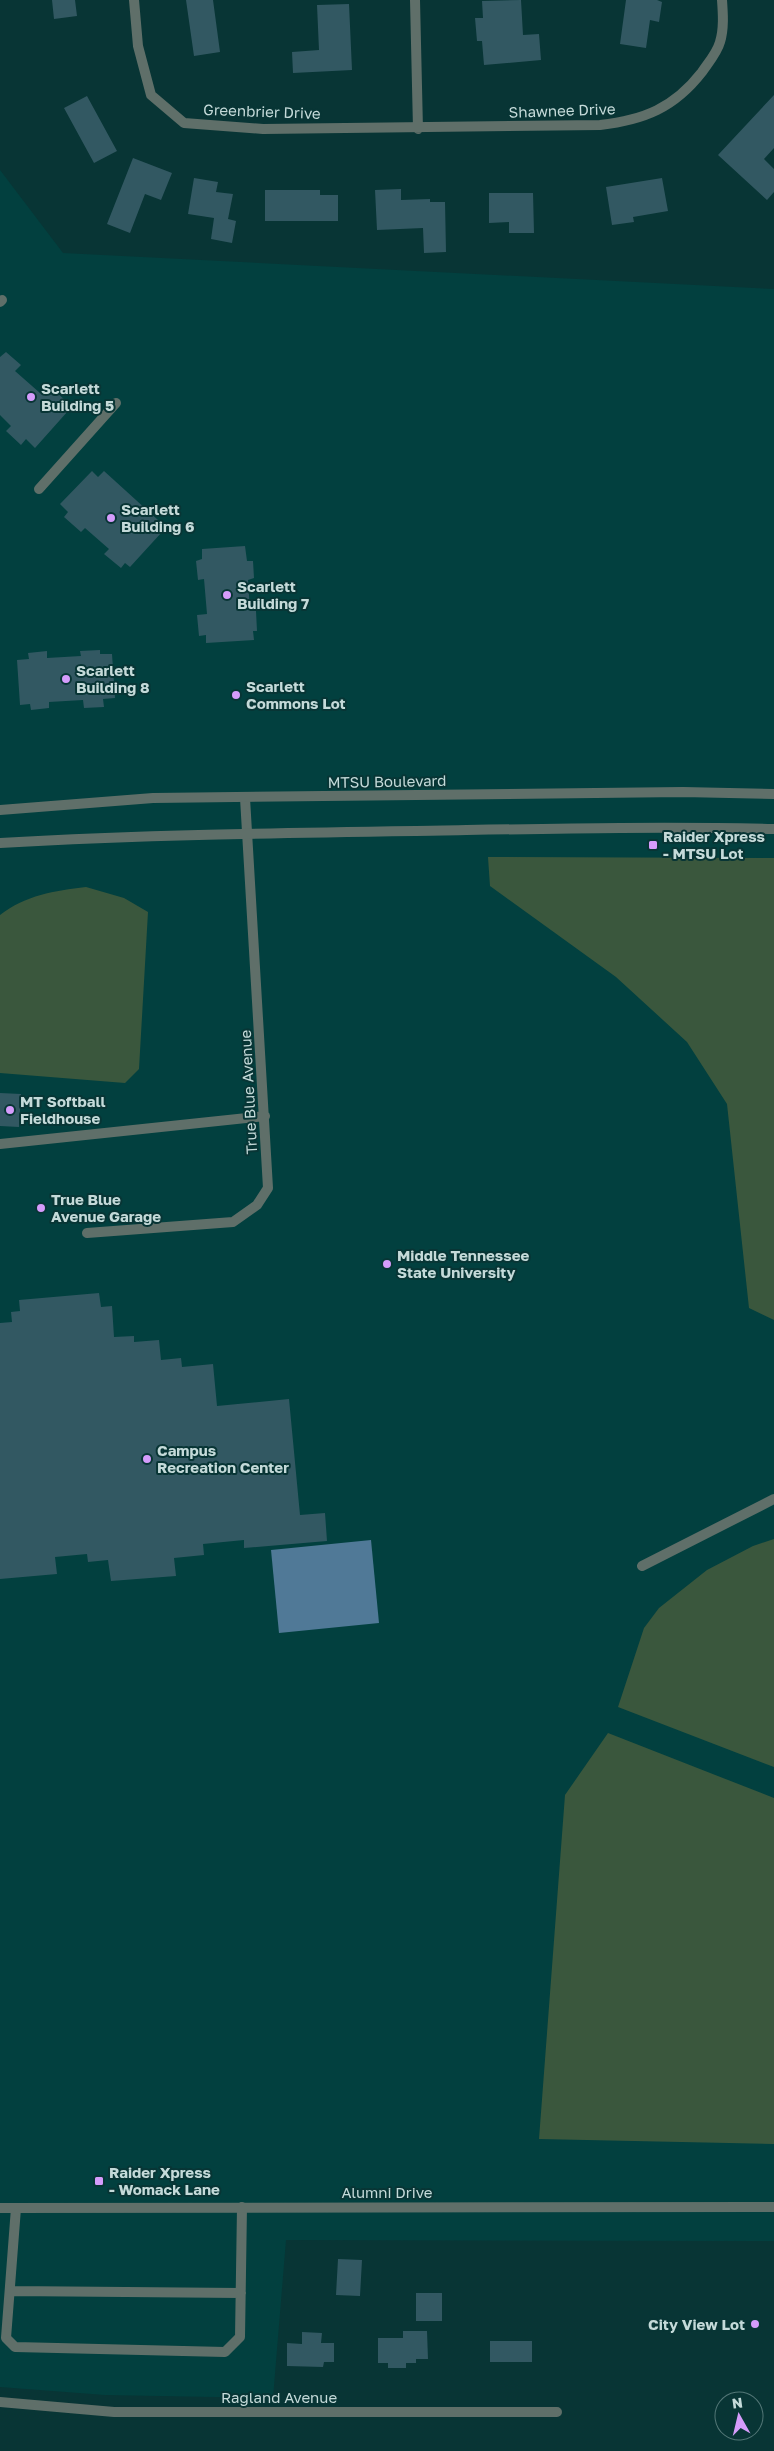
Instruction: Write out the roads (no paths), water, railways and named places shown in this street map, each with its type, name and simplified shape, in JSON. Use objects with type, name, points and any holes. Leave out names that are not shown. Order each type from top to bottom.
[{"type":"street","name":"Greenbrier Drive","points":[[134,0],[138,46],[152,94],[184,123],[263,129],[418,128]]},
{"type":"street","points":[[415,0],[418,128]]},
{"type":"street","name":"Shawnee Drive","points":[[418,128],[600,125],[628,122],[651,113],[670,104],[692,85],[710,61],[720,43],[723,18],[722,0]]},
{"type":"street","points":[[39,489],[116,404]]},
{"type":"street","name":"MTSU Boulevard","points":[[0,810],[153,798],[683,792],[774,794]]},
{"type":"street","name":"True Blue Avenue","points":[[87,1233],[233,1222],[258,1205],[268,1188],[245,798]]},
{"type":"street","points":[[0,843],[128,836],[670,826],[774,829]]},
{"type":"street","points":[[0,1144],[265,1116]]},
{"type":"street","points":[[642,1566],[774,1499]]},
{"type":"street","points":[[16,2208],[6,2338],[15,2347],[225,2352],[240,2337],[242,2207]]},
{"type":"street","name":"Alumni Drive","points":[[0,2208],[774,2207]]},
{"type":"street","points":[[10,2291],[241,2293]]},
{"type":"street","name":"Ragland Avenue","points":[[0,2402],[114,2412],[557,2412]]},
{"type":"water","points":[[371,1540],[379,1623],[279,1633],[271,1550]]},
{"type":"place","name":"Scarlett Building 5","points":[[31,397]]},
{"type":"place","name":"Scarlett Building 6","points":[[111,518]]},
{"type":"place","name":"Scarlett Building 7","points":[[227,595]]},
{"type":"place","name":"Scarlett Building 8","points":[[66,679]]},
{"type":"place","name":"Scarlett Commons Lot","points":[[236,695]]},
{"type":"place","name":"Raider Xpress - MTSU Lot","points":[[653,845]]},
{"type":"place","name":"MT Softball Fieldhouse","points":[[10,1110]]},
{"type":"place","name":"True Blue Avenue Garage","points":[[41,1208]]},
{"type":"place","name":"Middle Tennessee State University","points":[[387,1264]]},
{"type":"place","name":"Campus Recreation Center","points":[[147,1459]]},
{"type":"place","name":"Raider Xpress - Womack Lane","points":[[99,2181]]},
{"type":"place","name":"City View Lot","points":[[755,2324]]}]
